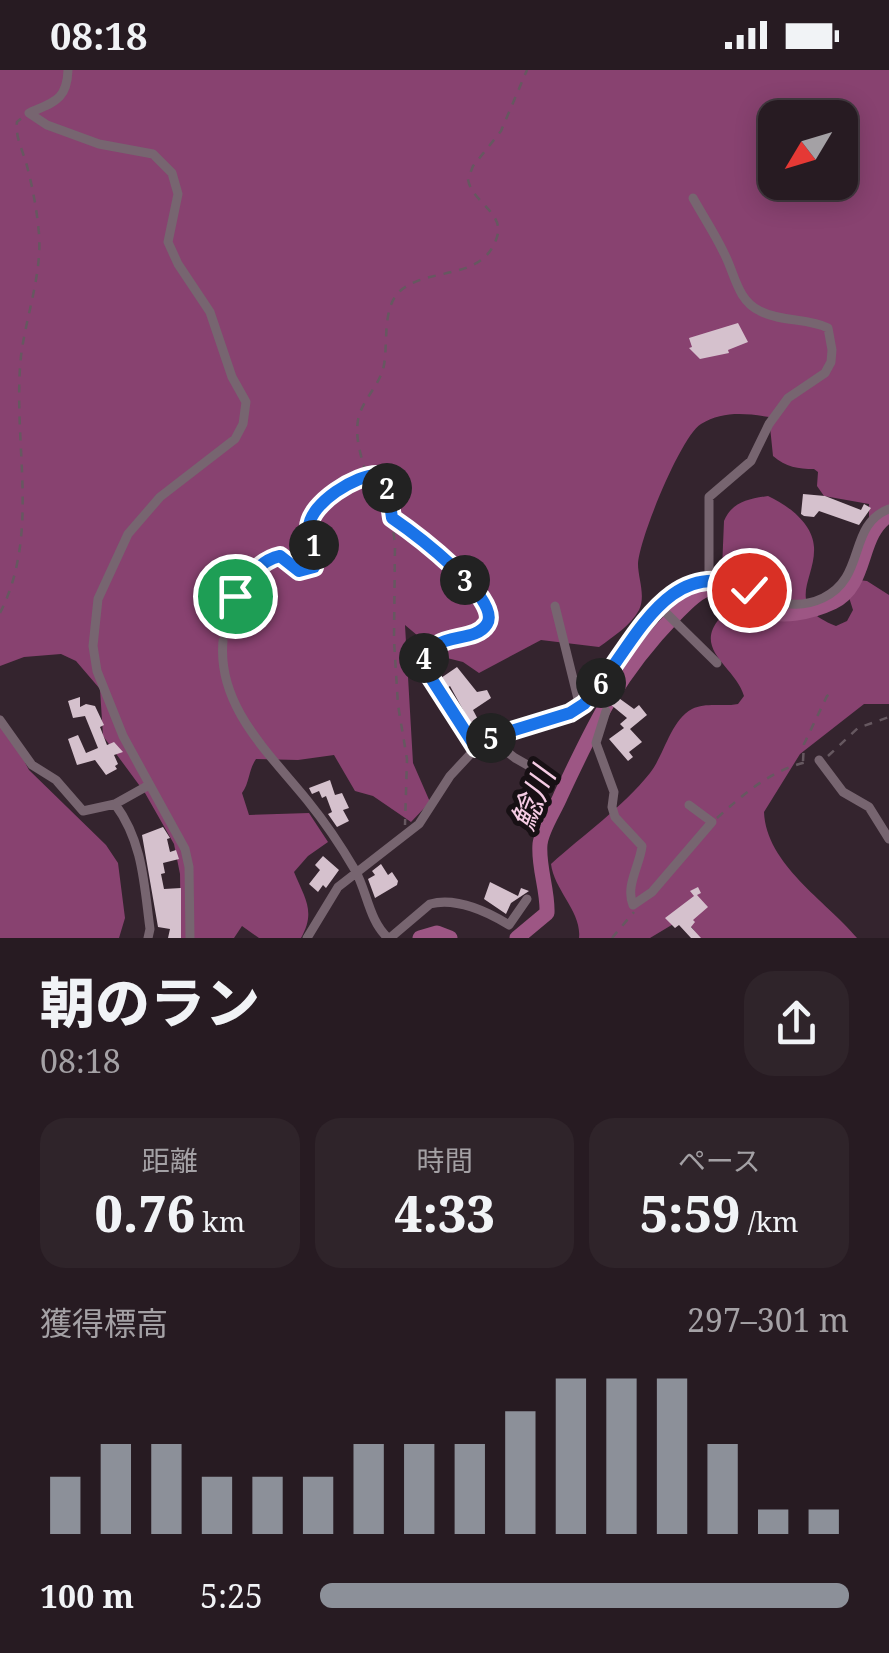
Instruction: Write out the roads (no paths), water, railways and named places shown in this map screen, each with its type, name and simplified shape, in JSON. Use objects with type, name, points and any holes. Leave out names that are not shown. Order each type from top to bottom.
[{"type":"street","points":[[68,70],[67,89],[61,96],[30,113],[46,125],[99,144],[153,154],[172,173],[178,194],[168,242],[210,312],[232,377],[246,402],[243,424],[226,450],[160,497],[128,534],[98,599],[93,646],[98,671],[123,736],[185,849],[190,938]]},
{"type":"street","points":[[693,198],[726,254],[746,302],[761,312],[803,324],[820,324],[828,328],[832,338],[831,362],[825,373],[788,398],[769,424],[751,461],[710,497],[709,579]]},
{"type":"street","points":[[307,938],[338,887],[430,812],[450,776],[476,748],[530,723],[580,707],[594,694],[659,606],[692,583],[709,579],[729,581],[781,604],[824,598],[844,582],[874,515],[889,509]]},
{"type":"street","points":[[554,606],[580,707]]},
{"type":"street","points":[[659,606],[716,664]]},
{"type":"street","points":[[223,641],[223,672],[232,700],[252,734],[307,800],[356,872],[380,930],[389,938],[430,904],[482,910],[510,925],[528,899]]},
{"type":"street","points":[[420,661],[476,748]]},
{"type":"street","points":[[606,710],[596,743],[614,792],[612,806],[615,817],[642,846],[629,899],[633,905],[652,892],[712,822],[689,805]]},
{"type":"street","points":[[0,720],[32,766],[56,780],[82,811],[114,804],[150,785]]},
{"type":"street","points":[[490,739],[545,775]]},
{"type":"street","points":[[819,760],[843,792],[870,807],[889,839]]},
{"type":"street","points":[[114,804],[127,821],[139,849],[148,938]]},
{"type":"waterway","name":"鯰川","points":[[517,938],[547,913],[540,853],[546,825],[609,700],[655,637],[691,599],[711,588],[724,589],[759,609],[777,614],[806,611],[833,602],[852,584],[872,534],[889,515]]},
{"type":"waterway","name":"鯰川","points":[[420,938],[437,933],[450,938]]}]
